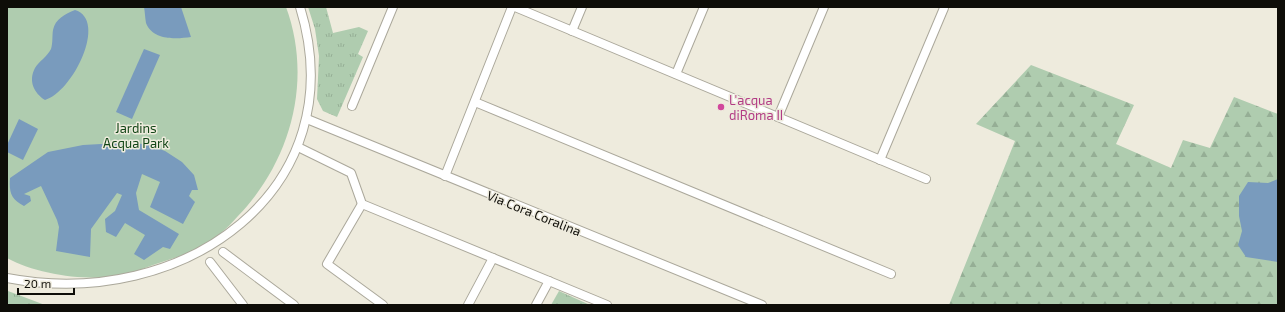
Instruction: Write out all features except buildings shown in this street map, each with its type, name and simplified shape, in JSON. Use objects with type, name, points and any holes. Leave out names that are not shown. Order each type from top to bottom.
[{"type":"lane","points":[[272,201],[296,159],[307,118],[312,80],[311,52],[300,7]]},
{"type":"lane","points":[[352,106],[393,7]]},
{"type":"lane","points":[[445,176],[512,7]]},
{"type":"lane","points":[[515,7],[926,179]]},
{"type":"lane","points":[[572,31],[582,7]]},
{"type":"lane","points":[[676,74],[704,7]]},
{"type":"lane","points":[[778,117],[824,7]]},
{"type":"lane","points":[[880,160],[944,8]]},
{"type":"lane","points":[[475,102],[891,274]]},
{"type":"lane","name":"Via Cora Coralina","points":[[307,118],[762,305]]},
{"type":"lane","points":[[300,148],[351,172],[362,204],[607,305]]},
{"type":"lane","points":[[362,204],[327,264],[383,305]]},
{"type":"lane","points":[[232,246],[206,263],[243,305]]},
{"type":"lane","points":[[223,252],[294,305]]},
{"type":"lane","points":[[468,305],[493,258]]},
{"type":"lane","points":[[7,278],[26,286],[46,290]]},
{"type":"lane","points":[[536,305],[549,281]]},
{"type":"green space","name":"Jardins Acqua Park","points":[[7,7],[286,7],[294,35],[297,63],[297,91],[292,118],[284,145],[272,170],[256,194],[229,226],[219,235],[196,250],[125,275],[96,278],[64,276],[34,269],[7,258]]},
{"type":"green space","points":[[308,7],[326,7],[333,33],[359,27],[368,31],[358,54],[363,57],[337,117],[323,111],[317,99],[319,56],[315,29]]},
{"type":"green space","points":[[1031,65],[1134,105],[1116,144],[1171,168],[1183,140],[1210,148],[1234,97],[1278,114],[1278,305],[949,305],[1015,141],[976,124]]},
{"type":"green space","points":[[8,291],[45,305],[10,305],[7,303]]},
{"type":"green space","points":[[559,291],[590,305],[551,305]]},
{"type":"water","points":[[144,7],[181,7],[191,37],[166,38],[154,33],[149,29],[146,23]]},
{"type":"water","points":[[75,10],[84,16],[88,27],[87,41],[83,56],[66,84],[56,94],[45,100],[38,94],[33,86],[33,73],[35,68],[51,49],[53,30],[58,20],[64,15]]},
{"type":"water","points":[[144,49],[160,55],[132,119],[116,112]]},
{"type":"water","points":[[19,119],[38,129],[23,160],[7,152],[7,145]]},
{"type":"water","points":[[119,143],[146,144],[165,151],[182,162],[194,175],[198,190],[192,190],[189,196],[195,202],[183,224],[150,207],[160,182],[142,174],[136,193],[139,210],[179,234],[170,249],[163,247],[144,260],[134,254],[145,235],[125,223],[116,237],[106,232],[105,219],[115,211],[122,195],[117,193],[91,229],[90,257],[56,251],[59,227],[41,186],[24,194],[30,196],[31,201],[24,206],[16,201],[12,195],[10,178],[48,152],[83,145]]},
{"type":"water","points":[[1278,179],[1278,262],[1246,257],[1238,245],[1242,231],[1239,216],[1239,196],[1248,182],[1268,183]]},
{"type":"place","name":"L'acqua diRoma II","points":[[721,107]]}]
